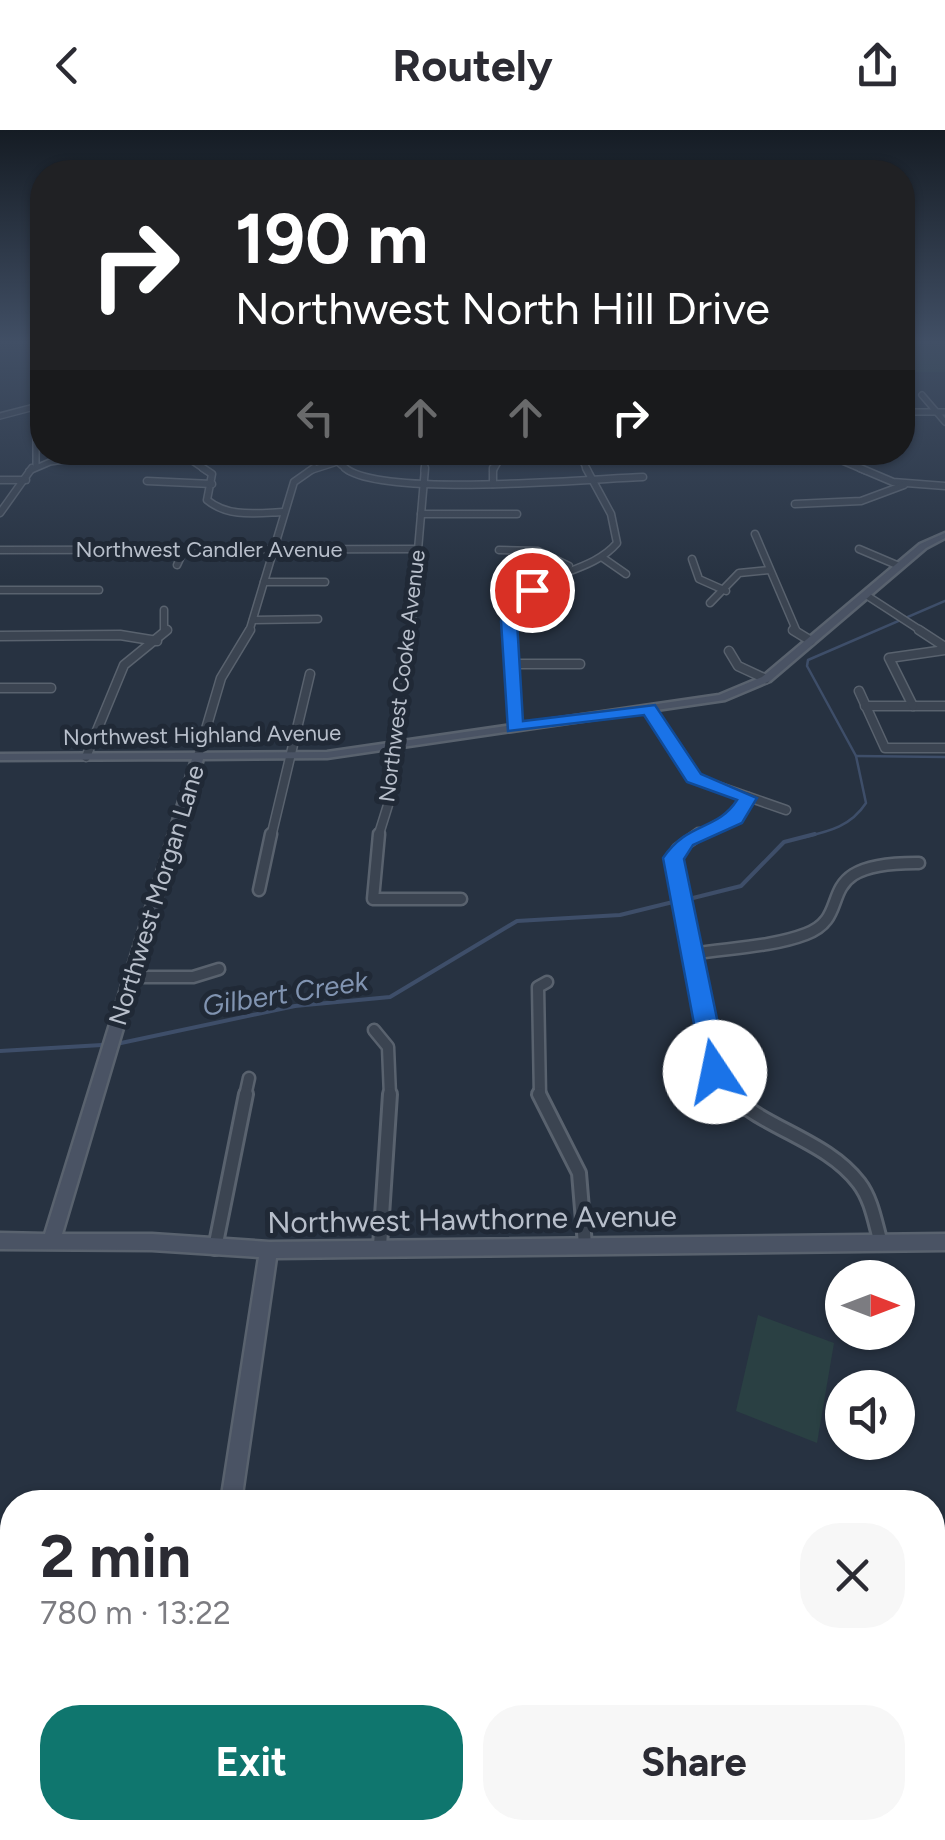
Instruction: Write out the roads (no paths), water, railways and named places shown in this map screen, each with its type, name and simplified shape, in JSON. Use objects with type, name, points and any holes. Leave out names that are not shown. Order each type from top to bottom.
[{"type":"street","points":[[0,513],[36,465]]},
{"type":"street","points":[[201,465],[209,470],[212,484],[208,500],[220,509],[284,512]]},
{"type":"street","name":"Northwest Morgan Lane","points":[[50,1242],[221,678],[245,644],[284,512],[299,475],[328,465]]},
{"type":"street","points":[[337,465],[354,475],[423,484],[642,477]]},
{"type":"street","name":"Northwest Cooke Avenue","points":[[425,465],[418,549],[373,899],[461,898]]},
{"type":"street","points":[[493,484],[494,465]]},
{"type":"street","points":[[514,727],[510,616],[532,590],[569,566],[603,558],[615,548],[616,536],[585,465]]},
{"type":"street","points":[[854,465],[904,485],[945,486]]},
{"type":"street","points":[[0,480],[26,480]]},
{"type":"street","points":[[147,481],[212,484]]},
{"type":"street","points":[[796,504],[861,501],[904,485]]},
{"type":"street","points":[[421,514],[517,514]]},
{"type":"street","points":[[755,534],[792,629],[811,641]]},
{"type":"street","name":"Northwest Highland Avenue","points":[[0,758],[288,756],[394,745],[728,696],[766,679],[900,566],[942,539]]},
{"type":"street","name":"Northwest Candler Avenue","points":[[0,550],[418,549]]},
{"type":"street","points":[[859,549],[900,566]]},
{"type":"street","points":[[178,566],[184,550]]},
{"type":"street","points":[[499,550],[538,551],[569,566]]},
{"type":"street","points":[[603,558],[626,574]]},
{"type":"street","points":[[692,559],[699,579],[726,591]]},
{"type":"street","points":[[710,602],[726,591],[740,573],[770,570]]},
{"type":"street","points":[[264,582],[324,582]]},
{"type":"street","points":[[0,590],[100,590]]},
{"type":"street","points":[[866,595],[945,648]]},
{"type":"street","points":[[86,757],[124,665],[158,641],[168,625],[164,610]]},
{"type":"street","points":[[510,616],[544,618]]},
{"type":"street","points":[[254,620],[318,620]]},
{"type":"street","points":[[0,636],[120,636],[158,641]]},
{"type":"street","points":[[913,706],[889,658],[945,648]]},
{"type":"street","points":[[729,650],[738,666],[766,679]]},
{"type":"street","points":[[511,664],[580,664]]},
{"type":"street","points":[[260,890],[304,684],[310,674]]},
{"type":"street","points":[[0,688],[50,688]]},
{"type":"street","points":[[858,691],[884,748],[945,748]]},
{"type":"street","points":[[865,706],[945,706]]},
{"type":"street","points":[[648,709],[694,778],[786,810]]},
{"type":"street","points":[[748,798],[735,818],[686,840],[674,852],[721,1084],[736,1101],[848,1171],[865,1194],[880,1242]]},
{"type":"street","points":[[692,954],[806,934],[822,924],[839,886],[851,872],[869,866],[919,863]]},
{"type":"street","points":[[132,977],[193,978],[219,969]]},
{"type":"street","points":[[546,982],[538,987],[534,1006],[538,1095],[579,1173],[586,1245]]},
{"type":"street","points":[[374,1030],[388,1047],[392,1067],[380,1246]]},
{"type":"street","points":[[215,1248],[249,1078]]},
{"type":"street","name":"Northwest Hawthorne Avenue","points":[[0,1241],[269,1250],[945,1242]]},
{"type":"street","points":[[234,1490],[269,1250]]},
{"type":"waterway","points":[[856,756],[807,666],[808,660],[945,601]]},
{"type":"waterway","points":[[805,837],[847,822],[866,803],[856,756]]},
{"type":"waterway","points":[[856,756],[945,757]]},
{"type":"waterway","name":"Gilbert Creek","points":[[689,899],[741,886],[784,842],[815,834]]},
{"type":"waterway","name":"Gilbert Creek","points":[[121,1043],[295,1006],[390,997],[517,921],[620,915],[673,902]]},
{"type":"waterway","name":"Gilbert Creek","points":[[0,1051],[102,1045]]}]
